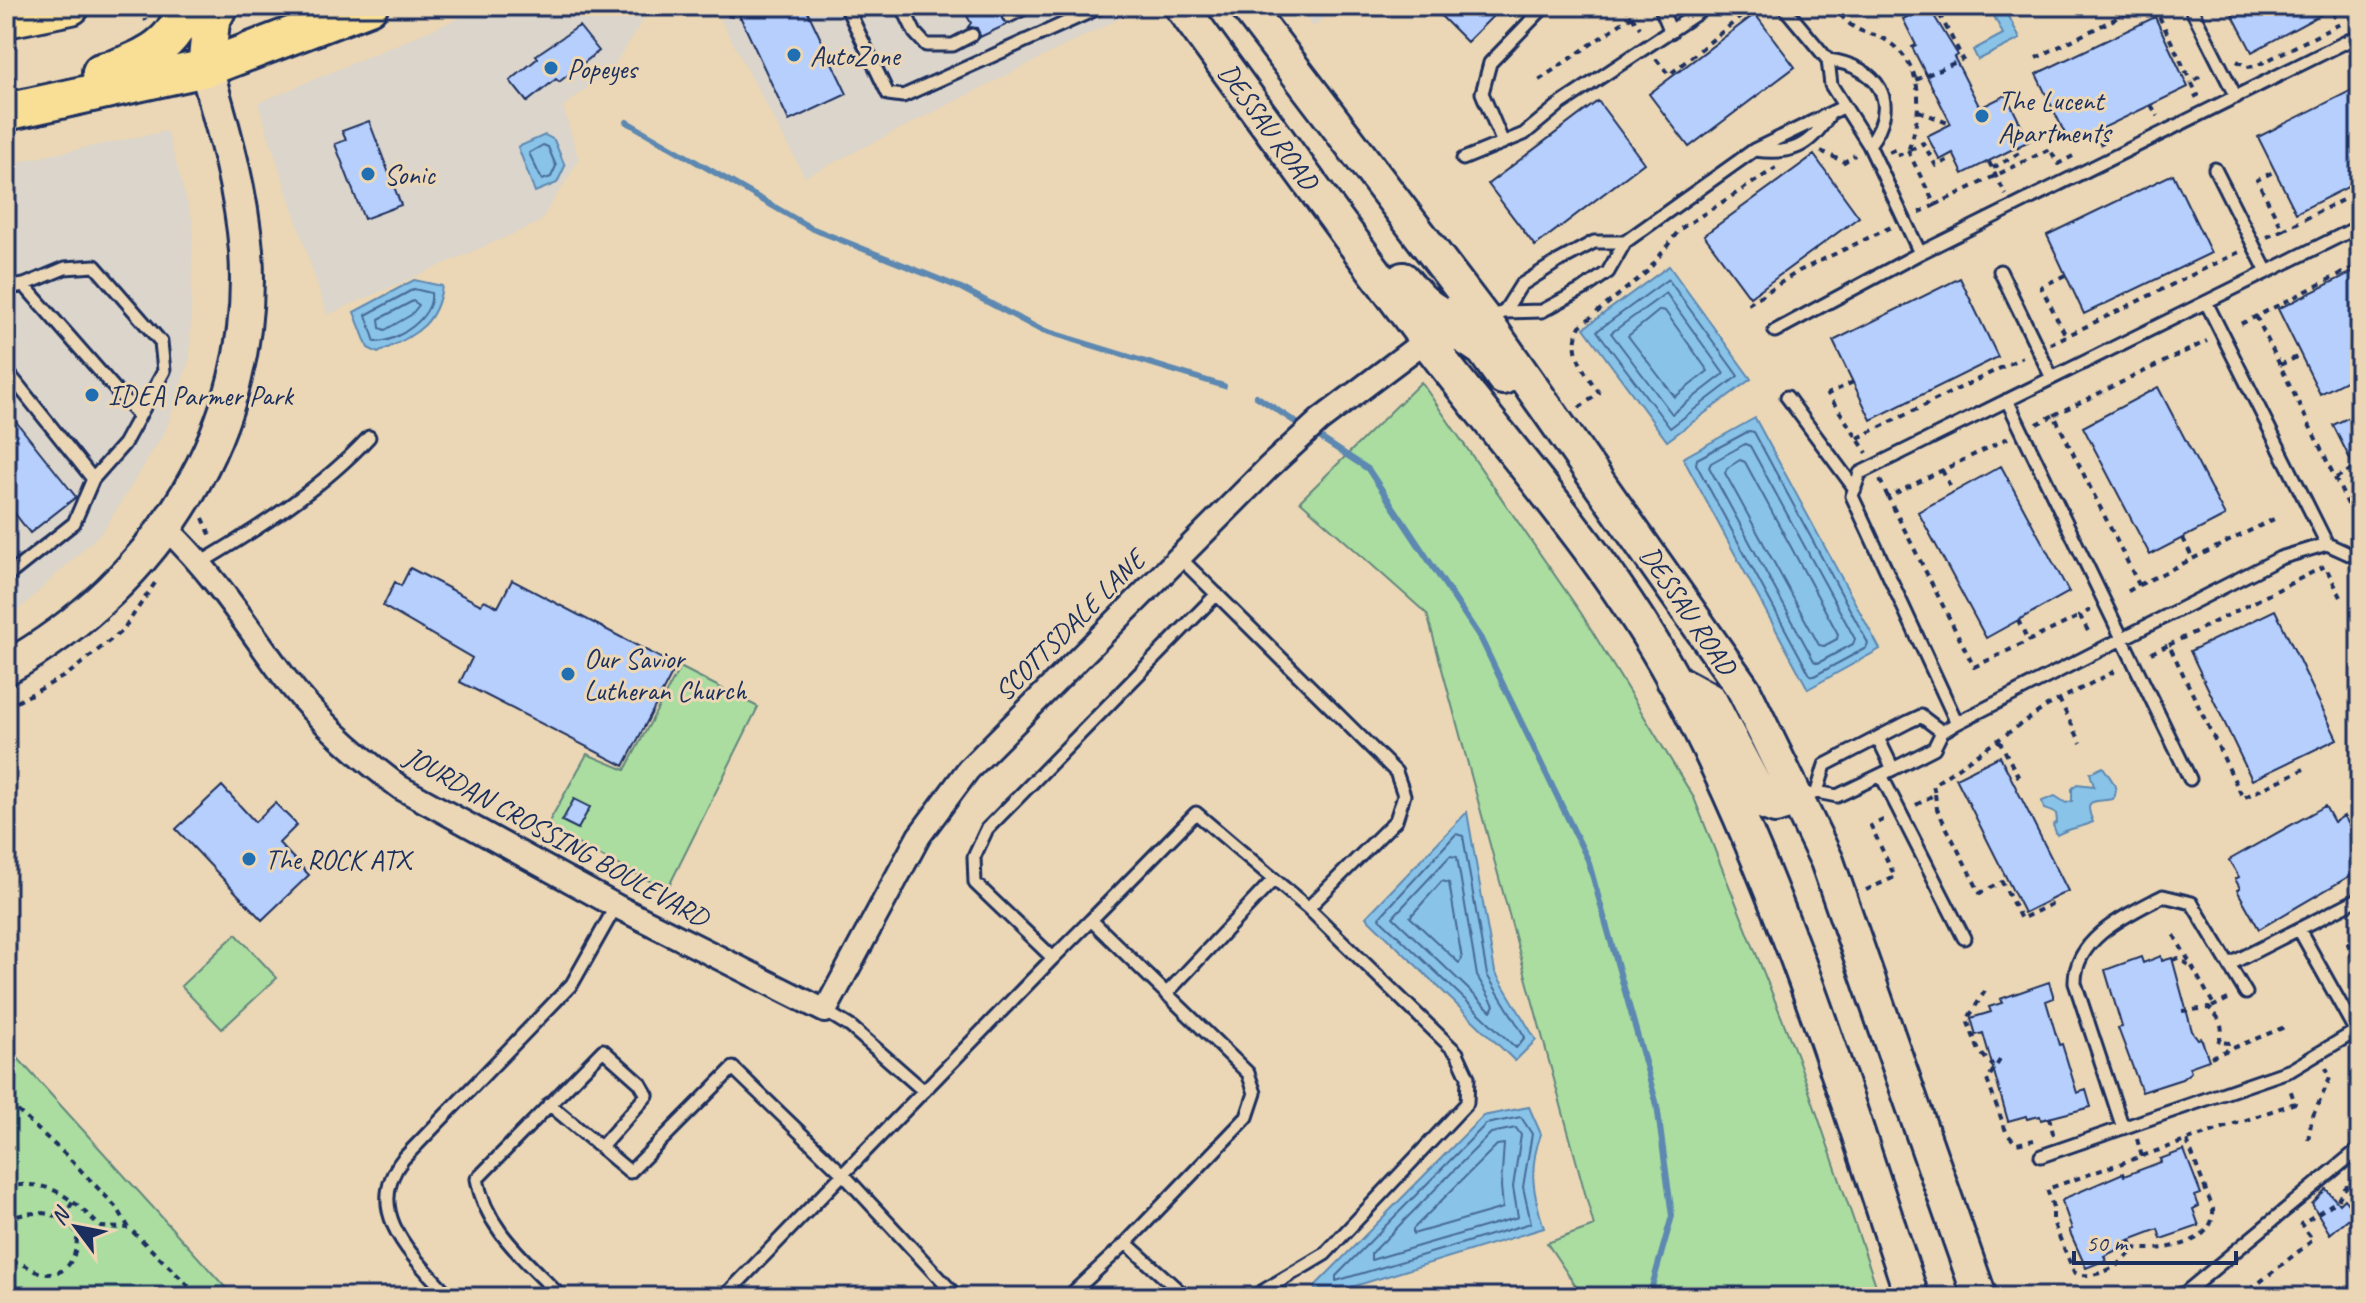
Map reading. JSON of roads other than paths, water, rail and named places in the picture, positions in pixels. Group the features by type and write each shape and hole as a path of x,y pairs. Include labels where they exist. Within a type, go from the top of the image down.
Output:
{"main road":[{"path":"6,19 71,6"},
{"path":"6,93 120,68 141,59 160,46 173,30 183,6"},
{"path":"6,668 49,644 114,591 167,529 196,479 221,423 244,326 246,254 242,210 233,166 206,68 211,21 219,6"},
{"path":"6,112 206,68 369,6"},
{"name":"DESSAU ROAD","path":"1181,6 1426,340 1596,555 1673,680 1742,825 1813,1005 1912,1297"},
{"name":"DESSAU ROAD","path":"1246,6 1494,315 1569,417 1744,690 1807,796 1980,1297"},
{"path":"1354,242 1392,264 1431,310 1451,318 1494,315"},
{"path":"1426,340 1459,334 1483,350 1527,410 1569,417"},
{"path":"1673,680 1710,700 1764,803 1775,807 1807,796"},
{"path":"1894,1242 1918,1253 1933,1297"}],"street":[{"name":"SCOTTSDALE LANE","path":"825,1011 919,836 968,770 1269,467 1320,420 1426,340"},
{"name":"JOURDAN CROSSING BOULEVARD","path":"167,529 202,562 287,680 372,766 426,804 616,906 825,1011"}],"lane":[{"path":"846,6 888,94 903,96 1103,6"},
{"path":"902,6 915,33 926,45 953,45 972,35"},
{"path":"1009,16 1029,6"},
{"path":"1065,6 1072,20"},
{"path":"1503,143 1482,93 1490,63 1545,6"},
{"path":"1660,6 1671,32"},
{"path":"1463,159 1524,134 1561,104 1708,6"},
{"path":"1783,6 1828,60 1831,85 1869,145 1920,253"},
{"path":"2190,6 2236,97"},
{"path":"1775,331 1920,253 2360,35"},
{"path":"1828,60 1847,62 1870,74 1882,92 1886,108 1881,129 1869,145"},
{"path":"1494,315 1542,311 1585,288 1608,272 1625,242 1754,150 1781,154 1817,135 1830,113 1843,107"},
{"path":"2215,169 2267,272"},
{"path":"1957,723 1852,496 1860,473 2360,226"},
{"path":"1494,315 1521,285 1557,262 1594,242 1625,242"},
{"path":"6,288 24,285 65,268 95,266 161,342 164,371 137,414 124,444 93,479 74,523 6,577"},
{"path":"2000,271 2052,378"},
{"path":"24,285 137,414"},
{"path":"2206,302 2327,544 2360,559"},
{"path":"6,370 93,479"},
{"path":"1787,397 1855,489"},
{"path":"2007,400 2125,637 2190,779"},
{"path":"202,562 317,484 369,437"},
{"path":"1807,796 1837,796 1881,775 1934,748 1942,732 1957,723 2280,558 2327,544"},
{"path":"1179,557 1396,772 1404,795 1396,820 1308,908"},
{"path":"1053,958 975,883 974,857 987,829 1217,594"},
{"path":"1807,796 1825,765 1921,716 1942,732"},
{"path":"1878,738 1893,769"},
{"path":"1881,775 1964,938"},
{"path":"724,1297 1196,813 1308,908 1457,1053 1468,1077 1467,1103 1325,1254 1253,1297"},
{"path":"1166,994 1274,879"},
{"path":"2123,1128 2075,983 2074,968 2106,927 2163,896 2192,903 2246,993"},
{"path":"2230,964 2360,898"},
{"path":"450,1297 397,1236 386,1198 391,1178 403,1159 572,984 616,906"},
{"path":"1068,1297 1126,1243 1247,1117 1255,1093 1248,1073 1091,920"},
{"path":"2041,1156 2291,1070 2358,1035 2300,931"},
{"path":"825,1011 851,1027 924,1091"},
{"path":"561,1297 497,1229 482,1207 477,1179 603,1050 640,1083 647,1095 601,1147"},
{"path":"549,1104 630,1172 733,1068 843,1174 955,1296"},
{"path":"2174,1297 2186,1292 2360,1148"},
{"path":"1126,1243 1186,1297"}],"water":[{"path":"1989,6 2004,6 2020,39 1978,60 1973,50 2003,34"},
{"path":"545,135 554,140 565,166 557,183 535,192 518,147"},
{"path":"1669,266 1751,379 1667,441 1584,328"},
{"path":"414,280 442,286 439,300 428,321 412,335 378,353 368,348 354,312"},
{"path":"1755,418 1880,649 1808,689 1683,458"},
{"path":"2103,767 2115,787 2113,799 2092,802 2089,808 2093,822 2057,835 2053,825 2057,822 2056,813 2044,809 2042,801 2055,796 2066,803 2072,801 2072,789 2077,784 2094,786 2090,773"},
{"path":"1467,812 1495,972 1536,1040 1515,1061 1366,917"},
{"path":"1529,1107 1541,1134 1533,1170 1537,1204 1544,1228 1319,1297 1314,1287 1483,1116"}],"waterway":[{"path":"627,122 811,228 961,288 1039,329 1224,386"},
{"path":"1256,396 1303,427"},
{"path":"1313,433 1368,469 1481,639 1588,860 1657,1105 1672,1216 1651,1290 1655,1297"}],"place":[{"name":"AutoZone","path":"794,55"},
{"name":"Popeyes","path":"551,68"},
{"name":"The Lucent Apartments","path":"1982,116"},
{"name":"Sonic","path":"368,174"},
{"name":"IDEA Parmer Park","path":"92,395"},
{"name":"Our Savior Lutheran Church","path":"568,674"},
{"name":"The ROCK ATX","path":"249,859"}]}
